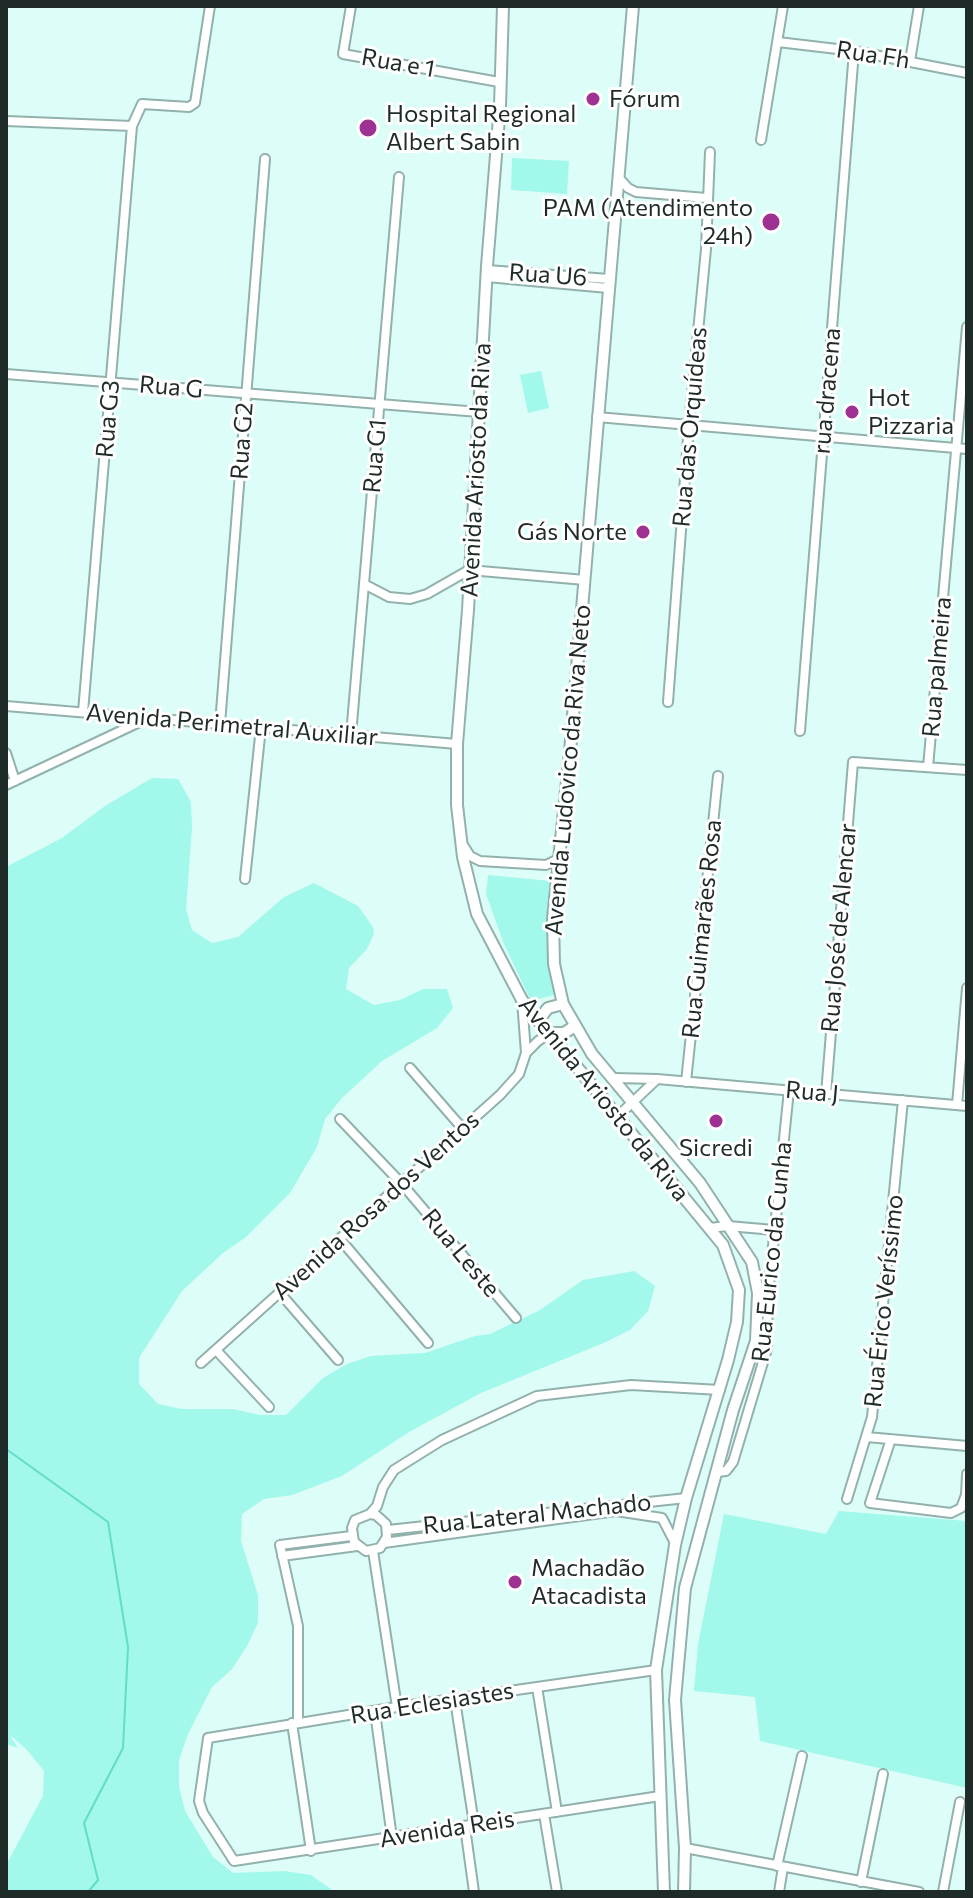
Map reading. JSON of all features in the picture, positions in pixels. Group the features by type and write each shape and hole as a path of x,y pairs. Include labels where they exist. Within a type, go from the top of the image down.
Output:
{"street":[{"path":"6,121 132,126 142,104 189,107 195,103 210,6"},
{"name":"Rua e 1","path":"351,6 343,54 499,82"},
{"name":"Avenida Ariosto da Riva","path":"503,6 457,744 457,805 467,873 477,914 522,1000 723,1245 739,1290 737,1322 720,1390 675,1543 656,1670 664,1892"},
{"name":"Avenida Ludovico da Riva Neto","path":"633,6 553,919 554,964 563,1004 592,1054 700,1183 752,1262 763,1294 756,1341 733,1410 685,1588 675,1700 685,1848 684,1892"},
{"path":"761,140 783,6"},
{"path":"910,61 919,6"},
{"name":"Rua Fh","path":"778,42 854,51 967,73"},
{"name":"rua dracena","path":"800,731 854,51"},
{"name":"Rua G3","path":"83,712 132,126"},
{"name":"Rua das Orquídeas","path":"668,702 706,249 710,152"},
{"name":"Rua G2","path":"220,724 265,159"},
{"name":"Rua G1","path":"351,735 399,177"},
{"path":"618,177 636,192 706,198"},
{"name":"Rua U6","path":"487,274 609,284"},
{"name":"Rua palmeira","path":"928,767 967,327"},
{"name":"Rua G","path":"6,374 479,412"},
{"path":"597,417 967,449"},
{"path":"364,584 389,597 410,599 427,594 469,570 585,580"},
{"name":"Avenida Perimetral Auxiliar","path":"6,706 457,744"},
{"path":"6,753 11,783 148,718"},
{"path":"245,879 261,727"},
{"name":"Rua José de Alencar","path":"826,1094 853,762 928,767"},
{"path":"928,767 967,770"},
{"name":"Rua Guimarães Rosa","path":"686,1082 718,776"},
{"path":"461,840 466,852 479,864 543,870 557,879"},
{"path":"512,866 546,865 558,859"},
{"path":"467,873 479,864"},
{"path":"962,1105 967,988"},
{"path":"522,1000 526,1053"},
{"path":"538,1041 538,1021 548,1008 563,1004"},
{"path":"550,1033 564,1033 575,1026"},
{"name":"Avenida Rosa dos Ventos","path":"201,1363 463,1129 519,1074 526,1053 550,1033"},
{"path":"410,1068 463,1129"},
{"name":"Rua J","path":"614,1078 962,1105"},
{"path":"617,1117 657,1079"},
{"name":"Rua Eurico da Cunha","path":"717,1472 726,1471 733,1462 767,1349 763,1294 774,1230 789,1090"},
{"name":"Rua Érico Veríssimo","path":"847,1499 872,1417 903,1100"},
{"name":"Rua Leste","path":"340,1119 402,1184 516,1318"},
{"path":"709,1228 728,1226 774,1230"},
{"path":"340,1239 428,1343"},
{"path":"280,1293 338,1360"},
{"path":"216,1350 269,1407"},
{"path":"675,1543 662,1518 616,1511 384,1543 373,1551 357,1546 351,1536 355,1520 370,1514 377,1506 383,1487 394,1470 442,1440 537,1396 631,1385 720,1390"},
{"path":"733,1410 748,1413"},
{"path":"867,1437 967,1446"},
{"path":"891,1439 870,1503 951,1513 961,1508 966,1495 967,1474"},
{"path":"696,1465 708,1472 717,1472"},
{"name":"Rua Lateral Machado","path":"388,1530 686,1498"},
{"path":"370,1514 382,1519 388,1530 384,1543"},
{"path":"311,1851 295,1723 298,1626 280,1545 351,1536"},
{"path":"282,1556 357,1546"},
{"path":"373,1551 397,1707"},
{"name":"Rua Eclesiastes","path":"234,1861 203,1813 199,1801 208,1738 656,1670"},
{"path":"537,1687 557,1812"},
{"path":"455,1700 470,1825 474,1892"},
{"path":"375,1712 392,1838"},
{"path":"779,1892 780,1867 802,1756"},
{"path":"864,1886 883,1774"},
{"name":"Avenida Reis","path":"234,1861 660,1796"},
{"path":"943,1892 960,1802"},
{"path":"544,1814 557,1892"},
{"path":"685,1848 864,1886 919,1892"}],"green space":[{"path":"512,158 569,161 567,194 511,190"},
{"path":"541,371 549,408 528,413 520,375"},
{"path":"152,778 178,779 191,802 186,909 192,930 212,943 238,937 284,897 314,883 358,906 373,927 374,934 367,949 349,968 346,989 374,1005 400,1000 423,989 447,989 453,1008 437,1028 382,1061 342,1098 325,1119 317,1147 290,1193 246,1237 223,1253 182,1291 139,1358 139,1384 158,1404 182,1409 233,1409 260,1415 286,1415 323,1378 347,1364 371,1356 425,1353 490,1334 540,1310 583,1280 634,1271 655,1286 648,1311 630,1330 481,1393 409,1432 342,1476 292,1495 264,1499 242,1514 241,1541 258,1595 258,1623 232,1669 212,1687 188,1734 179,1760 179,1786 185,1811 213,1857 233,1873 284,1871 311,1875 335,1892 6,1892 6,1865 43,1796 44,1771 9,1734 18,1748 6,1744 6,867 62,838 105,806"},
{"path":"488,875 551,881 547,919 554,995 531,1001 504,944 486,894"},
{"path":"839,1511 967,1521 967,1788 760,1741 755,1697 694,1691 698,1644 724,1514 826,1534"}],"waterway":[{"path":"6,1449 108,1522 128,1647 123,1748 84,1823 98,1880 88,1892"}],"place":[{"name":"Fórum","path":"593,99"},
{"name":"Hospital Regional Albert Sabin","path":"368,128"},
{"name":"PAM (Atendimento 24h)","path":"771,222"},
{"name":"Hot Pizzaria","path":"852,412"},
{"name":"Gás Norte","path":"643,532"},
{"name":"Sicredi","path":"716,1121"},
{"name":"Machadão Atacadista","path":"515,1582"}]}
